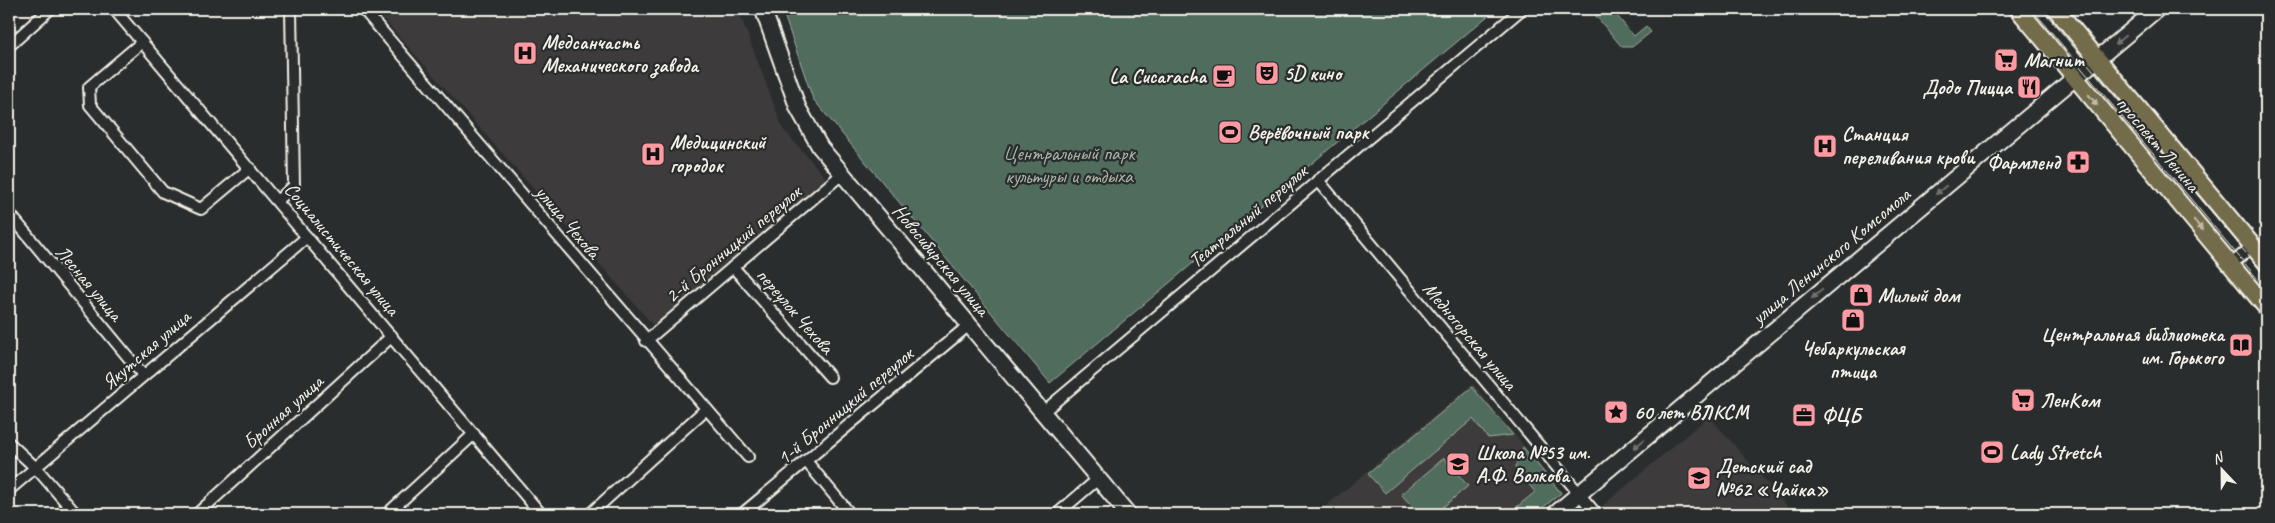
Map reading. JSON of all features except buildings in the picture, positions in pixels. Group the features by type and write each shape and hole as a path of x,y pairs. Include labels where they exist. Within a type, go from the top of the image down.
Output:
{"main road":[{"name":"проспект Ленина","path":"2018,9 2266,307"},
{"name":"проспект Ленина","path":"2056,9 2266,262"}],"street":[{"path":"9,46 50,9"},
{"name":"Социалистическая улица","path":"114,9 541,514"},
{"path":"277,200 294,186 291,9"},
{"name":"улица Чехова","path":"363,9 748,457"},
{"name":"Новосибирская улица","path":"763,9 798,108 820,146 1128,514"},
{"name":"Театральный переулок","path":"1043,412 1522,9"},
{"name":"улица Ленинского Комсомола","path":"1555,514 2157,9"},
{"path":"142,42 89,88 90,105 163,192 201,209 250,168"},
{"name":"2-й Бронницкий переулок","path":"646,340 842,174"},
{"name":"Медногорская улица","path":"1318,180 1596,514"},
{"name":"Лесная улица","path":"9,213 143,375"},
{"name":"Якутская улица","path":"9,490 37,469 143,375 307,237"},
{"path":"2231,265 2253,245"},
{"name":"переулок Чехова","path":"733,267 830,378"},
{"name":"1-й Бронницкий переулок","path":"742,514 970,325"},
{"name":"Бронная улица","path":"197,514 392,336"},
{"path":"590,514 706,409"},
{"path":"387,514 474,434"},
{"path":"9,443 37,469 76,514"},
{"path":"806,461 850,514"},
{"path":"1057,514 1098,479"}],"shaded area":[{"name":"Медицинский городок","path":"375,9 738,9 783,129 826,178 654,326"},
{"name":"Школа №53 им. А.Ф. Волкова","path":"1473,384 1563,493 1537,514 1316,514"},
{"name":"Детский сад №62 «Чайка»","path":"1709,416 1794,514 1607,514 1601,507"}],"green space":[{"name":"Центральный парк культуры и отдыха","path":"782,9 1496,9 1050,383 813,99"},
{"path":"1590,9 1611,9 1634,36 1646,26 1651,32 1632,47 1622,47"},
{"path":"1472,387 1513,435 1488,438 1473,419 1385,493 1368,474"},
{"path":"1523,447 1561,493 1535,514 1508,514 1535,492 1515,467"},
{"path":"1444,458 1468,486 1435,514 1419,514 1401,494"}],"tram line":[{"path":"2032,9 2266,289"},
{"path":"2042,9 2266,277"}],"place":[{"name":"Медсанчасть Механического завода","path":"525,53"},
{"name":"Магнит","path":"2006,60"},
{"name":"5D кино","path":"1267,73"},
{"name":"La Cucaracha","path":"1224,76"},
{"name":"Додо Пицца","path":"2029,87"},
{"name":"Верёвочный парк","path":"1230,132"},
{"name":"Станция переливания крови","path":"1825,146"},
{"name":"Медицинский городок","path":"653,154"},
{"name":"Фармленд","path":"2078,162"},
{"name":"Милый дом","path":"1861,295"},
{"name":"Чебаркульская птица","path":"1853,320"},
{"name":"Центральная библиотека им. Горького","path":"2241,345"},
{"name":"ЛенКом","path":"2023,400"},
{"name":"60 лет ВЛКСМ","path":"1616,412"},
{"name":"ФЦБ","path":"1804,415"},
{"name":"Lady Stretch","path":"1992,452"},
{"name":"Школа №53 им. А.Ф. Волкова","path":"1458,464"},
{"name":"Детский сад №62 «Чайка»","path":"1699,478"}]}
